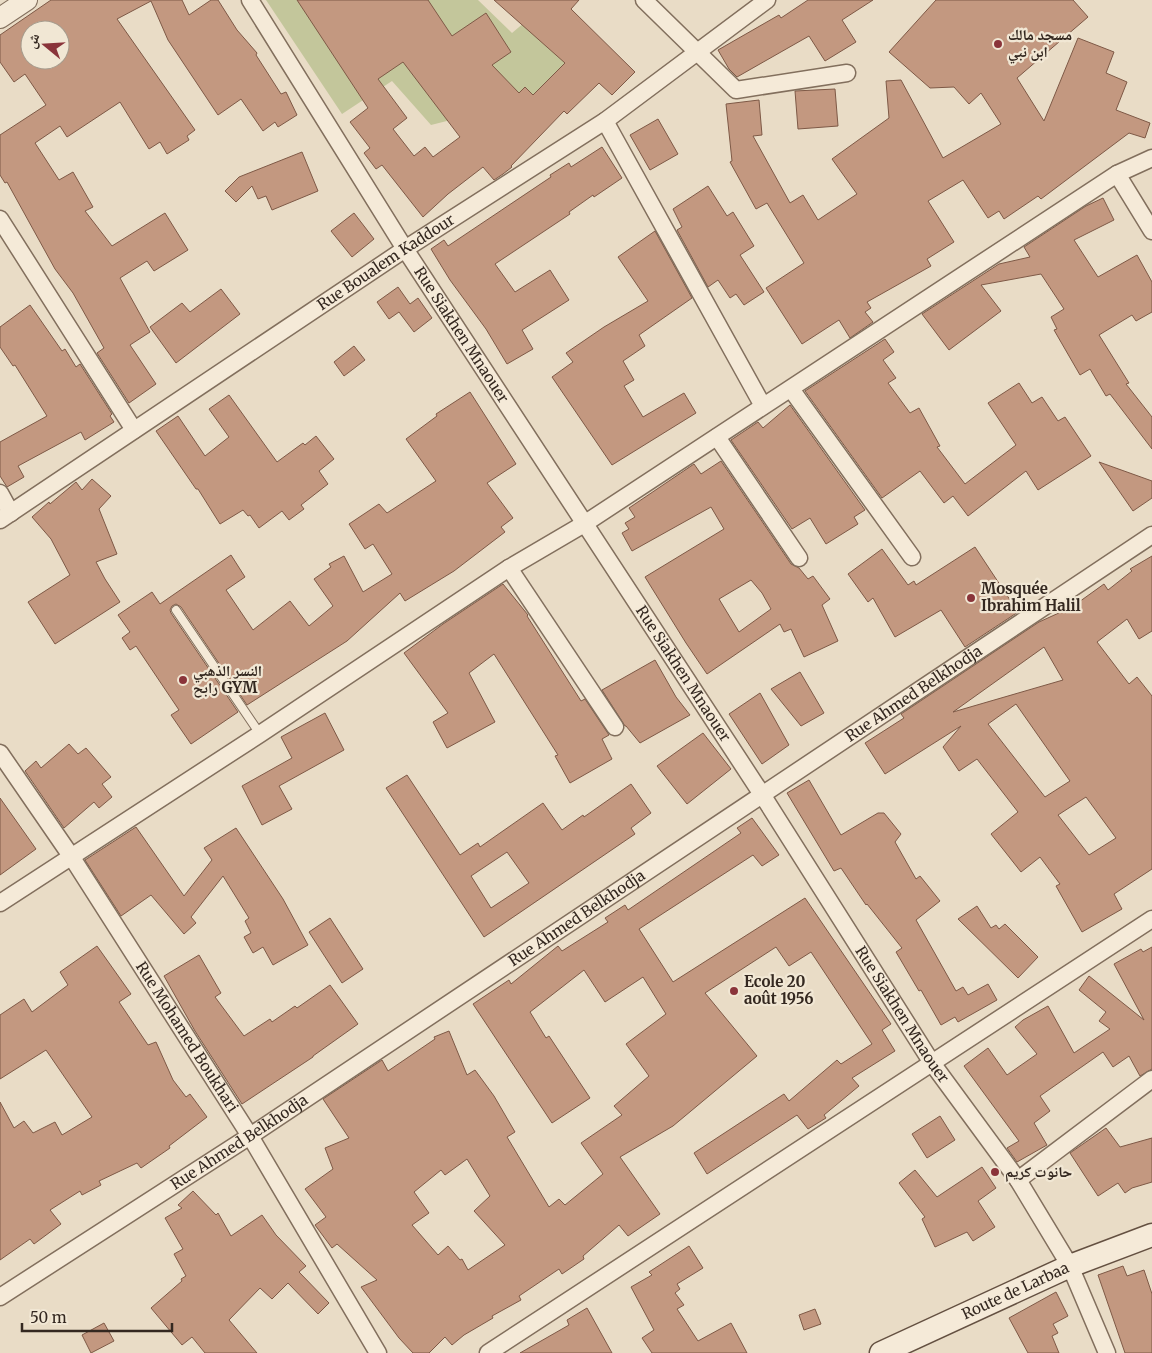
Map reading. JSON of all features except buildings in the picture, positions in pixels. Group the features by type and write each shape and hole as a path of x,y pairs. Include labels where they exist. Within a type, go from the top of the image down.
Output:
{"main road":[{"name":"Route de Larbaa","path":"881,1353 1070,1266 1152,1235"}],"street":[{"path":"0,18 27,0"},
{"name":"Rue Siakhen Mnaouer","path":"250,0 404,248 763,796 932,1063 1018,1180 1070,1266 1107,1353"},
{"path":"644,0 736,90 847,73"},
{"name":"Rue Boualem Kaddour","path":"6,516 404,248 605,121 767,0"},
{"path":"605,121 763,406"},
{"path":"0,903 260,734 509,568 584,524 1117,174 1152,158"},
{"path":"1117,174 1152,230"},
{"path":"0,219 134,430"},
{"path":"790,389 912,557"},
{"path":"717,437 800,558"},
{"path":"0,494 6,516"},
{"name":"Rue Ahmed Belkhodja","path":"0,1297 250,1136 763,796 1152,535"},
{"path":"509,568 614,727"},
{"name":"Rue Mohamed Boukhari","path":"0,753 71,856 250,1136 378,1353"},
{"path":"488,1353 1152,919"},
{"path":"1018,1180 1152,1079"}],"lane":[{"path":"176,610 260,734"}],"green space":[{"path":"266,0 478,0 512,33 531,17 572,62 526,101 431,125 392,81 342,114"}],"place":[{"name":"مسجد مالك ابن نبي","path":"998,44"},
{"name":"Mosquée Ibrahim Halil","path":"971,598"},
{"name":"النسر الذهبي رابح GYM","path":"183,680"},
{"name":"Ecole 20 août 1956","path":"734,991"},
{"name":"حانوت كريم","path":"995,1172"}]}
